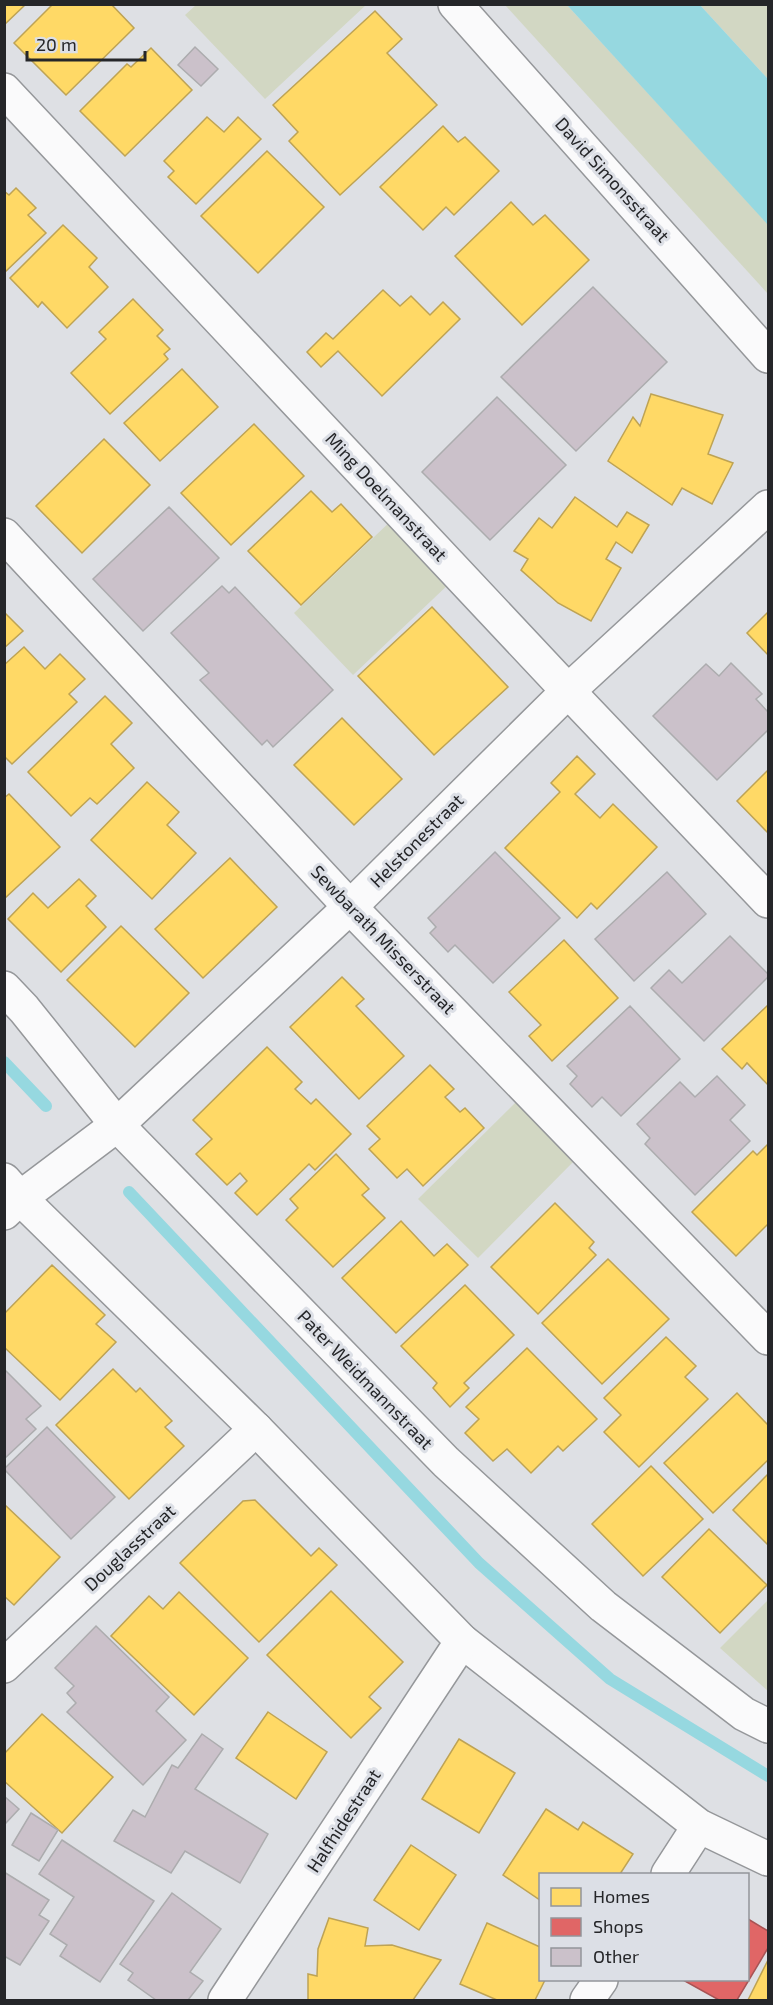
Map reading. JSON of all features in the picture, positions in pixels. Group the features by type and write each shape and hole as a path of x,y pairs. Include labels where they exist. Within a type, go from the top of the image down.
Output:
{"street":[{"name":"David Simonsstraat","path":"455,4 768,356"},
{"name":"Ming Doelmanstraat","path":"4,90 768,902"},
{"name":"Helstonestraat","path":"10,1197 117,1125 350,907 568,691 768,507"},
{"name":"Sewbarath Misserstraat","path":"4,535 350,907 768,1338"},
{"name":"Pater Weidmannstraat","path":"4,988 24,1009 117,1125 454,1470 603,1606 744,1714 768,1726"},
{"path":"10,1197 256,1429 462,1641 699,1826 768,1859"},
{"name":"Douglasstraat","path":"4,1666 256,1429"},
{"name":"Halfhidestraat","path":"225,2001 462,1641"},
{"path":"669,1873 699,1826"},
{"path":"587,2001 600,1981"}],"green space":[{"path":"196,5 366,5 265,99 185,15"},
{"path":"505,5 567,5 768,224 768,294"},
{"path":"700,5 768,5 768,79"},
{"path":"393,519 452,581 353,675 294,613"},
{"path":"520,1098 579,1156 478,1258 418,1199"},
{"path":"768,1600 768,1691 720,1648"}],"water":[{"path":"567,5 700,5 768,79 768,225"}],"building: Homes":[{"path":"4,4 26,4 4,25"},
{"path":"53,4 111,4 134,28 66,95 14,43"},
{"path":"375,11 402,39 387,53 437,105 340,195 289,141 298,132 273,105"},
{"path":"151,48 192,90 125,156 80,111 127,64 131,67"},
{"path":"207,117 224,132 238,117 261,139 196,204 168,177 174,171 164,161"},
{"path":"443,126 458,142 465,137 499,171 454,215 446,207 423,230 380,187"},
{"path":"267,151 324,207 258,273 201,216"},
{"path":"16,188 36,208 28,215 46,233 4,273 4,191 9,195"},
{"path":"511,202 533,225 545,215 589,260 522,325 455,256"},
{"path":"63,225 97,258 89,267 108,287 67,328 42,302 38,307 10,278"},
{"path":"383,290 400,306 411,296 430,315 443,302 460,319 382,396 338,351 321,367 307,352 326,333 333,339"},
{"path":"133,299 163,330 157,336 170,349 164,354 168,359 110,414 71,373 106,339 99,332"},
{"path":"182,369 218,407 160,461 124,423"},
{"path":"651,394 723,415 708,454 733,463 712,504 682,488 672,505 608,461 633,417 640,426"},
{"path":"254,424 304,476 231,545 181,493"},
{"path":"104,439 150,485 82,553 36,506"},
{"path":"311,491 332,512 341,504 372,537 301,605 248,551"},
{"path":"575,497 617,527 627,512 649,525 632,553 616,542 606,559 621,568 591,621 558,603 521,570 528,559 514,551 539,518 552,528"},
{"path":"432,607 508,687 434,755 358,676"},
{"path":"768,612 768,655 747,633"},
{"path":"6,614 23,631 4,648 4,615"},
{"path":"24,647 45,669 60,654 85,679 69,694 77,702 12,764 4,756 4,665"},
{"path":"105,696 132,723 111,744 134,768 97,804 90,798 71,816 28,772"},
{"path":"342,718 402,779 354,825 294,765"},
{"path":"577,756 595,774 575,794 600,818 613,804 657,847 597,909 591,903 577,918 505,848 560,792 551,783"},
{"path":"768,770 768,833 737,801"},
{"path":"147,782 179,812 167,825 196,853 152,899 91,840"},
{"path":"9,794 60,847 4,899 4,798"},
{"path":"230,858 277,907 203,978 155,929"},
{"path":"79,879 96,896 86,906 106,927 61,972 8,919 33,893 48,908"},
{"path":"121,926 189,993 135,1047 67,980"},
{"path":"564,940 618,998 552,1061 529,1036 541,1025 509,992"},
{"path":"342,977 364,999 356,1006 404,1056 359,1099 290,1027"},
{"path":"768,1005 768,1085 747,1063 742,1069 722,1049"},
{"path":"267,1047 302,1082 295,1089 311,1104 316,1099 351,1134 315,1170 309,1164 257,1215 235,1193 247,1181 240,1173 227,1185 196,1154 212,1139 193,1120"},
{"path":"430,1065 454,1089 445,1097 460,1112 465,1108 484,1128 423,1186 407,1169 397,1178 369,1149 380,1139 367,1126"},
{"path":"768,1144 768,1224 736,1256 692,1212 753,1151 757,1155"},
{"path":"336,1154 369,1189 362,1195 385,1218 333,1267 286,1220 298,1208 290,1199"},
{"path":"555,1203 594,1242 589,1248 596,1255 538,1314 491,1267"},
{"path":"401,1221 434,1256 447,1244 468,1265 396,1333 342,1278"},
{"path":"608,1259 669,1319 602,1384 542,1323"},
{"path":"52,1265 105,1315 96,1324 116,1342 60,1400 4,1347 4,1314"},
{"path":"465,1285 514,1335 464,1383 469,1388 450,1407 433,1388 437,1383 401,1346"},
{"path":"666,1337 696,1366 685,1377 708,1399 639,1467 604,1432 621,1415 604,1398"},
{"path":"527,1348 597,1419 563,1451 558,1446 531,1473 507,1449 493,1461 465,1433 479,1419 466,1407"},
{"path":"113,1369 136,1392 140,1388 172,1421 165,1427 184,1446 129,1499 56,1425"},
{"path":"737,1393 768,1425 768,1460 713,1513 664,1463"},
{"path":"651,1466 703,1519 643,1576 592,1524"},
{"path":"768,1474 768,1545 733,1510"},
{"path":"255,1500 311,1556 319,1548 337,1565 259,1642 180,1563 243,1501"},
{"path":"4,1504 60,1557 14,1605 4,1596"},
{"path":"709,1529 767,1585 720,1633 662,1577"},
{"path":"331,1591 403,1662 369,1697 381,1708 351,1738 267,1655"},
{"path":"179,1592 248,1658 194,1715 111,1636 149,1596 163,1609"},
{"path":"268,1712 327,1752 296,1799 236,1758"},
{"path":"42,1714 113,1777 62,1833 4,1781 4,1754"},
{"path":"459,1739 515,1773 479,1833 422,1799"},
{"path":"546,1809 578,1830 583,1822 633,1854 621,1873 539,1873 539,1899 503,1875"},
{"path":"411,1845 456,1875 419,1930 374,1900"},
{"path":"329,1918 368,1928 365,1946 392,1945 441,1960 413,2000 308,2000 308,1974 317,1976 318,1949"},
{"path":"487,1923 539,1947 539,1981 544,1981 535,2000 497,2000 460,1984"},
{"path":"768,1960 768,2000 748,2000"}],"building: Shops":[{"path":"749,1920 768,1931 768,1948 749,1980"},
{"path":"685,1981 748,1981 737,2000 719,2000"}],"building: Other":[{"path":"195,47 218,69 201,86 178,65"},
{"path":"593,287 667,362 576,451 501,377"},
{"path":"497,397 566,465 490,540 422,472"},
{"path":"169,507 219,558 143,631 93,579"},
{"path":"222,586 229,593 235,587 333,690 273,747 267,740 262,745 200,680 209,673 171,633"},
{"path":"731,663 762,694 756,699 768,712 768,730 717,780 653,716 706,664 719,676"},
{"path":"495,852 560,918 493,983 455,945 448,952 430,933 436,927 428,918"},
{"path":"667,872 706,914 634,981 595,939"},
{"path":"730,936 768,974 768,977 704,1041 651,988 669,970 682,983"},
{"path":"630,1006 680,1059 621,1116 602,1097 592,1107 570,1084 577,1076 567,1066"},
{"path":"717,1076 745,1105 730,1120 750,1141 695,1195 645,1144 650,1138 637,1124 680,1082 695,1097"},
{"path":"4,1369 41,1406 26,1419 36,1429 4,1459"},
{"path":"47,1427 115,1497 71,1539 4,1469"},
{"path":"96,1626 169,1697 156,1711 186,1740 143,1785 67,1712 76,1703 67,1693 74,1686 55,1668"},
{"path":"202,1734 223,1749 195,1789 268,1834 240,1883 185,1851 171,1873 114,1841 133,1810 145,1817 172,1765 178,1768"},
{"path":"4,1796 19,1809 4,1825"},
{"path":"31,1813 58,1830 39,1861 12,1845"},
{"path":"62,1840 154,1901 100,1982 60,1956 67,1945 50,1934 74,1897 39,1874"},
{"path":"4,1872 49,1900 39,1915 49,1921 20,1965 4,1956"},
{"path":"172,1893 221,1929 190,1972 203,1981 188,2000 156,2000 128,1980 133,1973 120,1964"}],"waterway":[{"path":"4,1062 46,1106"},
{"path":"129,1192 479,1563 610,1679 768,1776"}]}
